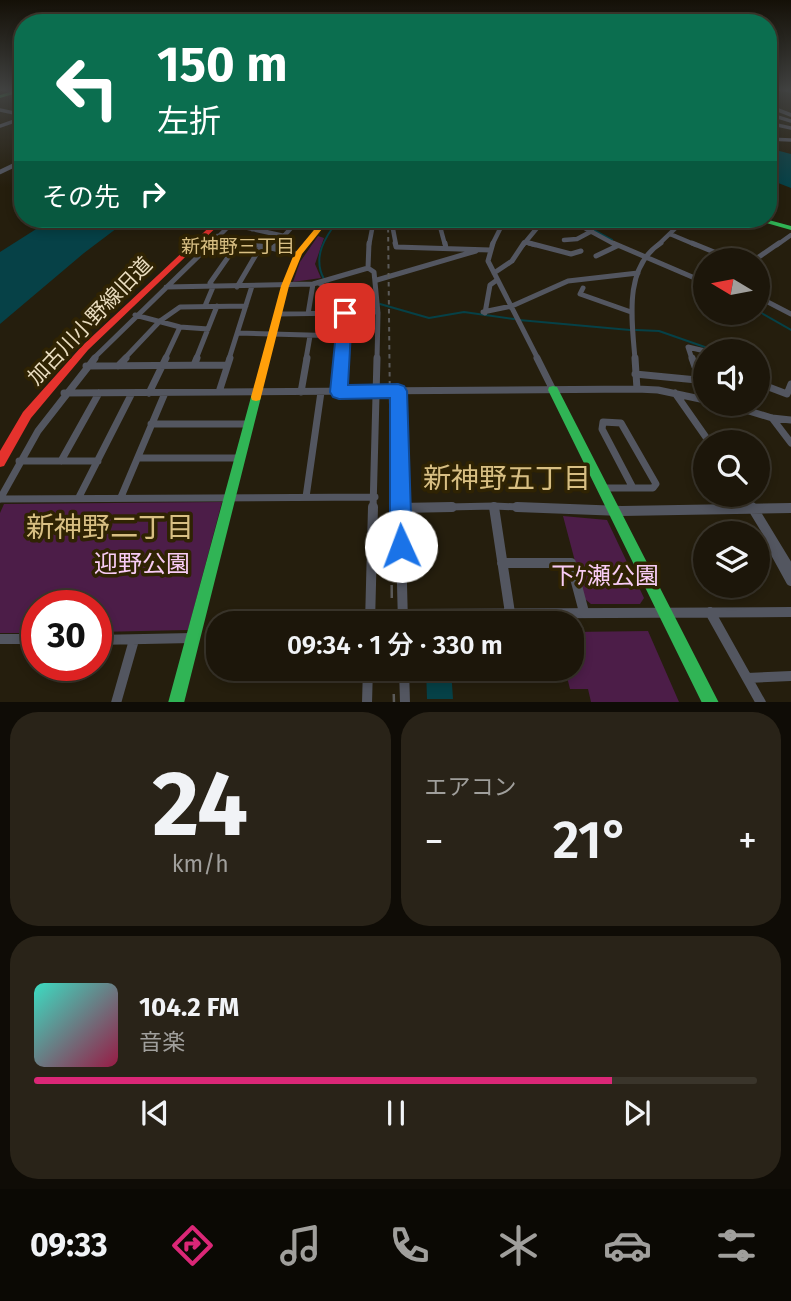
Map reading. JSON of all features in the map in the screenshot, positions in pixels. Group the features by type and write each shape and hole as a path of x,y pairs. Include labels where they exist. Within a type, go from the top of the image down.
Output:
{"street":[{"name":"加古川小野線旧道","path":"0,462 27,415 85,348 218,228"},
{"path":"222,228 217,236 86,366 64,393 19,461 0,499 375,497"},
{"path":"250,228 284,236"},
{"path":"273,248 291,228"},
{"path":"176,702 285,286 298,254 319,228"},
{"path":"368,268 372,228"},
{"path":"393,228 396,247 489,250"},
{"path":"441,228 446,248"},
{"path":"500,228 489,250 488,261 711,702"},
{"path":"539,228 534,230 506,269 496,276 490,285 484,313 512,306 568,281 638,273"},
{"path":"588,228 617,246 693,277"},
{"path":"637,389 631,312 638,273 643,256 667,239 676,228"},
{"path":"564,240 577,239 593,231"},
{"path":"670,234 704,248"},
{"path":"770,249 791,235"},
{"path":"217,236 298,254"},
{"path":"784,240 791,243"},
{"path":"205,306 213,287 210,283 239,241"},
{"path":"525,242 578,258"},
{"path":"237,287 261,246"},
{"path":"598,253 617,246"},
{"path":"377,280 478,250"},
{"path":"571,254 581,251"},
{"path":"166,287 316,284 368,268"},
{"path":"368,268 375,273 378,299 370,611"},
{"path":"316,284 349,302 378,310"},
{"path":"308,314 316,284"},
{"path":"219,392 252,286"},
{"path":"583,289 580,294 631,312"},
{"path":"339,392 345,313 349,302"},
{"path":"770,303 791,314"},
{"path":"194,365 217,306"},
{"path":"118,366 160,321 180,307 246,306"},
{"path":"277,314 345,313"},
{"path":"135,315 180,327 208,329"},
{"path":"149,393 180,327"},
{"path":"237,333 343,336"},
{"path":"301,392 310,336"},
{"path":"693,348 688,347 693,362"},
{"path":"86,366 226,365"},
{"path":"635,374 693,380"},
{"path":"770,388 787,394 791,384"},
{"path":"64,393 637,389 693,397"},
{"path":"306,497 321,391"},
{"path":"398,391 403,611"},
{"path":"61,461 99,393"},
{"path":"79,497 132,393"},
{"path":"121,498 164,393"},
{"path":"675,393 701,430"},
{"path":"765,416 791,420"},
{"path":"772,418 791,443"},
{"path":"603,488 633,488 653,488 656,484 621,423 603,422 602,429 633,488"},
{"path":"152,424 249,424"},
{"path":"138,458 240,458"},
{"path":"19,461 98,461"},
{"path":"400,508 494,506 615,511 791,508"},
{"path":"494,506 510,611"},
{"path":"756,510 753,513 790,576"},
{"path":"502,562 571,563 584,611"},
{"path":"710,611 761,702"},
{"path":"584,612 791,612"},
{"path":"112,640 192,638"},
{"path":"0,639 21,639"},
{"path":"116,702 134,640"},
{"path":"747,678 791,676"},
{"path":"367,702 368,681"},
{"path":"404,681 405,702"}],"green space":[{"path":"318,236 324,238 315,264 321,278 293,282 300,262"},
{"name":"迎野公園","path":"222,502 188,630 112,632 112,590 21,590 21,633 0,633 0,513 4,504"},
{"name":"下ｹ瀬公園","path":"563,516 607,520 644,598 640,604 591,604 585,599"},
{"path":"648,631 679,702 591,702 588,689 570,689 568,681 584,681 584,632"}],"water":[{"path":"777,150 791,154 791,188 777,183"},
{"path":"38,228 117,228 0,324 0,252"},
{"path":"426,681 452,681 453,699 427,699"}],"waterway":[{"path":"324,279 319,263 320,255 333,228"},
{"path":"590,228 612,240"},
{"path":"328,283 346,294 374,302"},
{"path":"380,304 429,318 464,312 514,319"},
{"path":"770,318 791,330"},
{"path":"519,320 630,330"},
{"path":"636,330 659,331 693,343"}],"railway":[{"path":"388,228 391,509"},
{"path":"391,507 392,611"},
{"path":"393,681 394,702"}],"traffic: fast":[{"path":"777,224 791,228"},
{"path":"553,390 710,702"},
{"path":"176,702 256,397"}],"traffic: slow":[{"path":"256,397 285,286 298,254 320,228"}],"traffic: jam":[{"path":"0,462 27,415 85,348 212,228"}],"district":[{"name":"新神野三丁目","path":"238,246"},
{"name":"新神野五丁目","path":"507,478"},
{"name":"新神野二丁目","path":"110,527"}],"route":[{"path":"345,313 339,392 398,391 401,546"}]}
